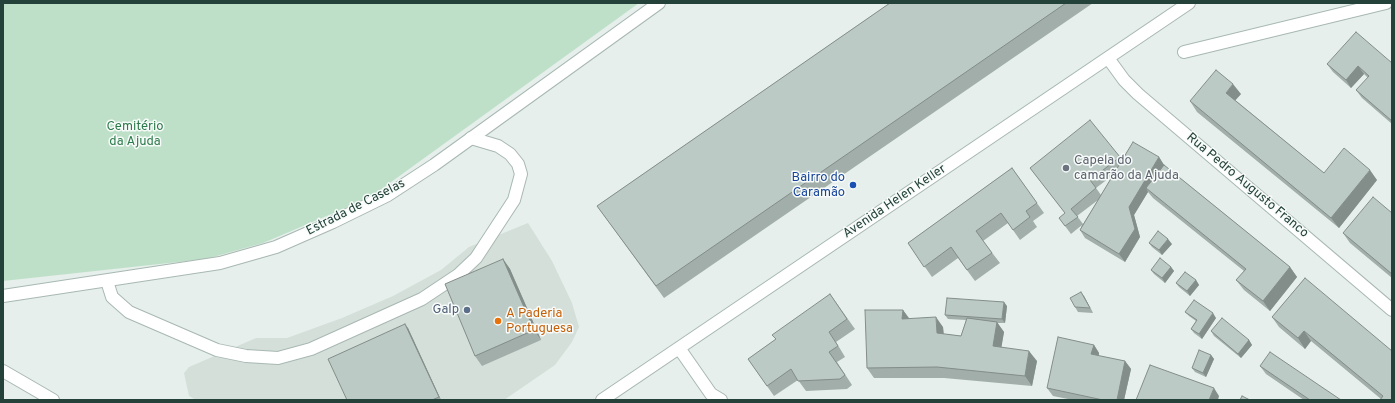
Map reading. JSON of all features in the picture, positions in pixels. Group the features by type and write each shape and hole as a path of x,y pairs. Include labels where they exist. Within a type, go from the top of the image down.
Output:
{"street":[{"name":"Estrada de Caselas","path":"3,296 220,263 276,247 333,222 388,195 434,165 659,3"},
{"name":"Avenida Helen Keller","path":"602,400 1189,3"},
{"path":"1184,52 1384,3 1392,12"},
{"name":"Rua Pedro Augusto Franco","path":"1108,58 1124,80 1138,94 1392,310"},
{"path":"107,281 112,297 129,312 218,350 246,356 278,358 311,349 422,299 458,275 476,258 514,200 521,174 518,164 510,154 498,146 471,138"},
{"path":"679,348 711,394 721,400"},
{"path":"3,371 53,400"}],"shaded area":[{"name":"Galp","path":"528,223 552,261 572,303 579,327 572,342 555,365 504,400 196,400 189,396 184,373 189,367 256,338 287,338 342,318 393,296 441,270 469,247"}],"green space":[{"name":"Cemitério da Ajuda","path":"3,3 639,3 369,198 263,243 206,259 3,281"}],"building":[{"path":"890,3 1066,3 656,286 597,206"},
{"path":"1356,32 1392,63 1392,121 1356,90 1369,76 1358,66 1346,80 1327,64"},
{"path":"1216,70 1233,84 1226,93 1324,173 1344,148 1370,170 1331,218 1190,101"},
{"path":"1090,120 1120,157 1090,180 1096,188 1071,209 1078,217 1065,226 1059,218 1065,213 1030,168"},
{"path":"1133,142 1159,157 1129,207 1135,229 1119,254 1080,230"},
{"path":"1164,165 1290,267 1263,301 1236,280 1246,269 1146,188"},
{"path":"1012,168 1037,203 1026,211 1030,217 1013,230 1001,213 976,231 992,253 967,270 951,247 924,267 908,243"},
{"path":"1373,197 1392,213 1392,274 1343,233"},
{"path":"1158,231 1168,239 1159,250 1149,243"},
{"path":"1160,258 1171,267 1162,278 1151,270"},
{"path":"503,259 534,330 475,356 445,284"},
{"path":"1185,272 1196,280 1187,291 1176,283"},
{"path":"1305,278 1392,351 1392,400 1380,400 1383,396 1304,331 1298,338 1272,317"},
{"path":"1081,292 1090,308 1075,307 1070,298"},
{"path":"830,294 847,319 829,332 838,346 829,352 845,375 840,379 798,381 791,369 767,386 748,359 776,339 772,335"},
{"path":"947,298 1004,302 1002,319 945,315"},
{"path":"1194,300 1213,313 1199,334 1191,329 1197,320 1185,312"},
{"path":"865,310 903,310 902,319 936,317 937,333 961,336 967,318 997,322 993,346 1029,351 1025,376 937,367 867,368"},
{"path":"1222,318 1249,340 1238,354 1211,331"},
{"path":"405,324 439,397 432,400 347,400 328,359"},
{"path":"1058,337 1094,345 1091,354 1125,361 1117,400 1103,400 1047,388"},
{"path":"1199,350 1211,355 1203,373 1192,368"},
{"path":"1270,352 1341,400 1310,400 1260,366"},
{"path":"1150,365 1214,388 1209,400 1136,400"},
{"path":"1242,396 1250,400 1240,400"}],"place":[{"name":"Capela do camarão da Ajuda","path":"1066,168"},
{"name":"Bairro do Caramão","path":"853,185"},
{"name":"Galp","path":"467,310"},
{"name":"A Paderia Portuguesa","path":"498,321"}]}
